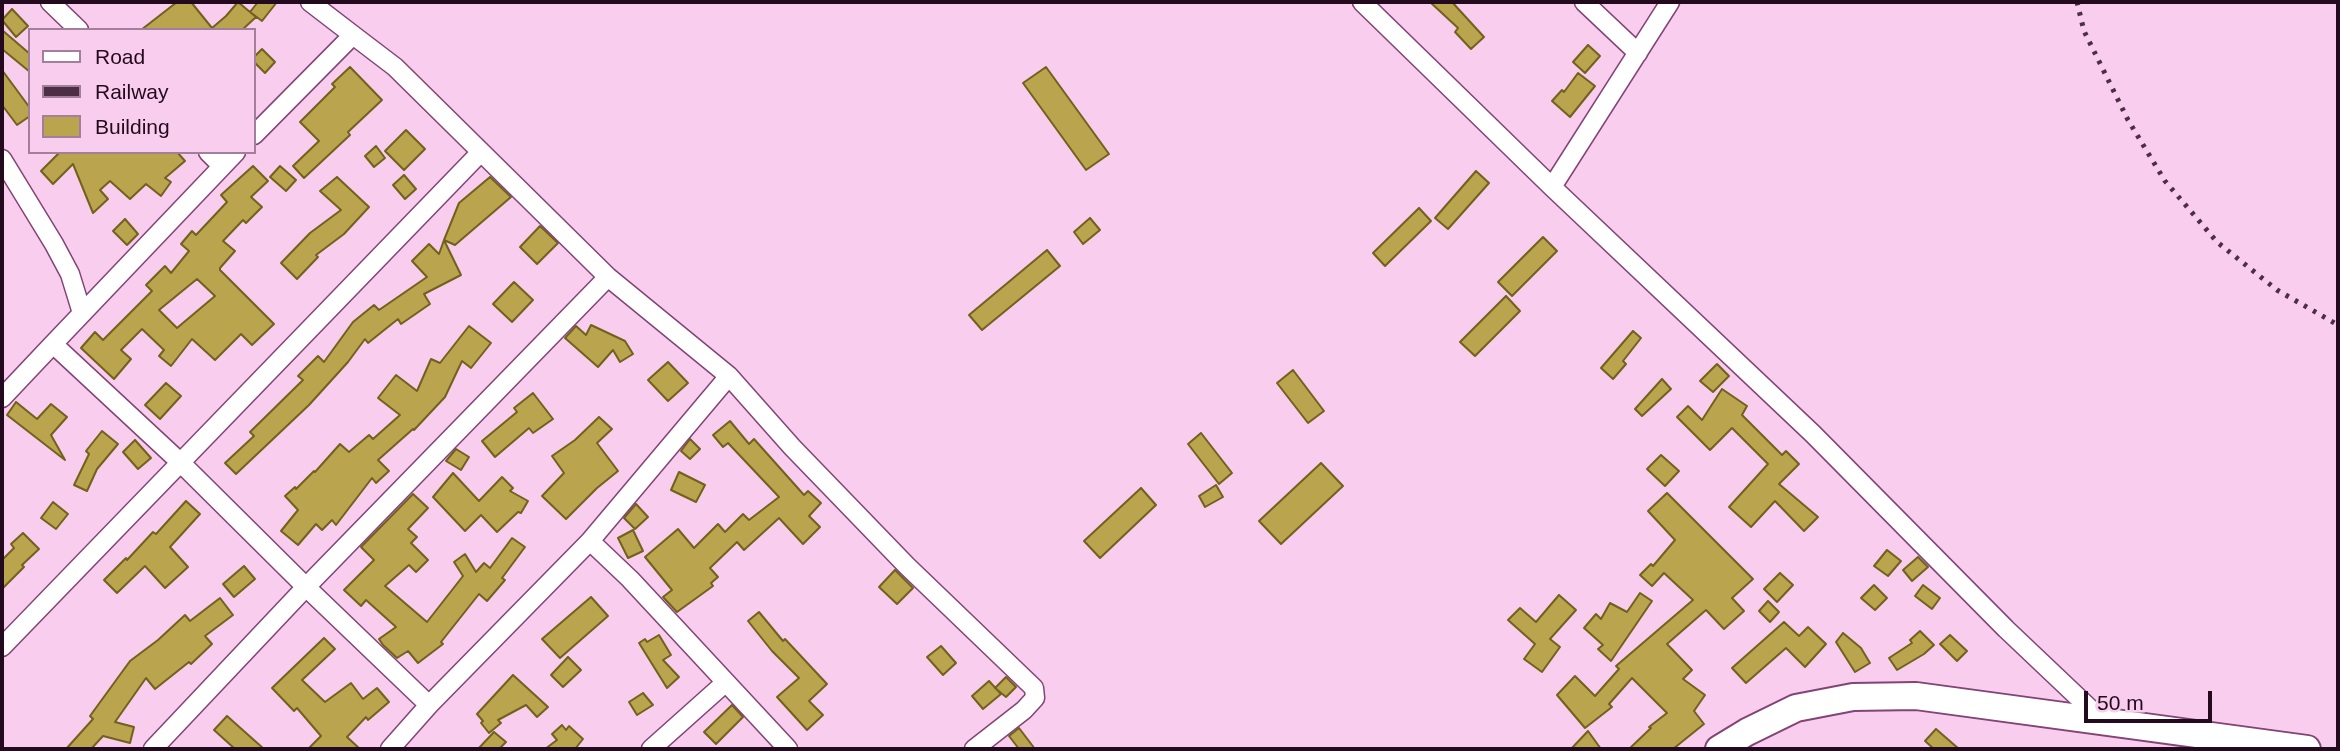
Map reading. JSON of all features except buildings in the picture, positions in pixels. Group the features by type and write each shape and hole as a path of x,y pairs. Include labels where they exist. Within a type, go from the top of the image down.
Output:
{"street":[{"path":"50,2 77,28"},
{"path":"310,2 395,67 608,277 729,376 792,447 898,556 1034,688 1035,698 1024,710 974,749"},
{"path":"1362,2 1552,187 1813,434 2006,629 2104,722"},
{"path":"1584,2 1638,53"},
{"path":"1552,187 1670,2"},
{"path":"256,133 353,35"},
{"path":"2,647 481,152"},
{"path":"210,154 222,166"},
{"path":"2,398 234,154"},
{"path":"2,159 60,254 70,274 82,313"},
{"path":"153,749 306,587 608,277"},
{"path":"53,344 181,463 429,705"},
{"path":"390,749 429,705 590,541 729,376"},
{"path":"590,541 630,579 788,749"},
{"path":"650,749 726,682"},
{"path":"1719,749 1796,708 1853,697 1916,696 2307,749"}],"railway":[{"path":"2077,2 2084,31 2128,120 2165,181 2217,242 2277,290 2338,325"}]}
